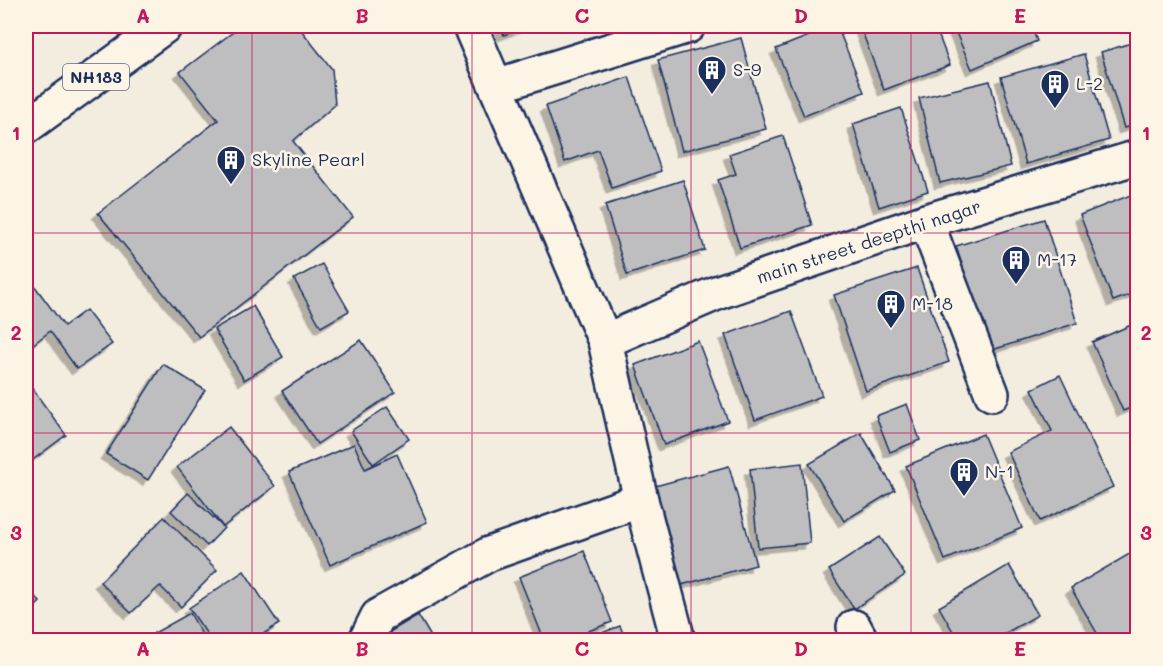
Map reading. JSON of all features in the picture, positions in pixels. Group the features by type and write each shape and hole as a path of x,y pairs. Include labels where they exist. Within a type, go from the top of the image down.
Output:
{"main road":[{"name":"NH183","path":"26,127 165,26"},
{"path":"470,26 605,341 641,500 678,640"},
{"path":"496,86 688,26"},
{"name":"main street deepthi nagar","path":"605,341 719,292 926,221 1137,157"},
{"path":"926,221 992,394"},
{"path":"366,640 378,616 489,554 641,500"}],"building":[{"name":"Skyline Pearl","path":"241,26 298,26 332,69 335,105 293,141 353,217 199,337 98,213 218,120 180,72"},
{"path":"500,26 527,26 504,35"},
{"path":"837,26 864,92 804,116 776,49"},
{"path":"860,26 935,26 950,65 884,90"},
{"path":"953,26 1031,26 1037,41 972,69"},
{"name":"S-9","path":"741,38 766,129 682,151 658,60"},
{"path":"1138,41 1138,124 1124,128 1101,52"},
{"name":"L-2","path":"1084,54 1109,140 1026,164 1001,77"},
{"path":"629,77 661,171 612,188 598,150 565,162 546,106"},
{"path":"990,81 1011,166 940,183 919,98"},
{"path":"901,108 928,191 879,207 853,124"},
{"path":"783,136 812,225 740,248 718,180 736,174 729,154"},
{"path":"683,180 705,250 627,275 605,205"},
{"path":"1138,192 1138,292 1113,301 1080,215"},
{"name":"M-17","path":"1044,219 1077,323 989,351 956,246"},
{"path":"322,264 349,311 321,327 294,279"},
{"name":"M-18","path":"917,268 949,362 866,391 834,295"},
{"path":"26,274 64,326 86,310 112,344 77,369 50,331 26,350"},
{"path":"253,306 283,357 244,380 214,329"},
{"path":"791,311 822,396 755,420 725,335"},
{"path":"1138,322 1138,405 1123,411 1092,342"},
{"path":"361,340 395,392 317,444 282,391"},
{"path":"698,341 728,421 664,445 635,365"},
{"path":"163,364 205,390 148,480 106,454"},
{"path":"1060,375 1113,487 1040,521 1008,452 1052,431 1032,389"},
{"path":"26,380 66,435 26,465"},
{"path":"907,404 920,440 890,452 876,416"},
{"path":"387,407 409,439 373,464 351,431"},
{"path":"229,427 275,486 223,527 177,467"},
{"path":"861,433 895,490 844,521 809,464"},
{"name":"N-1","path":"983,434 1022,528 945,560 906,466"},
{"path":"354,444 365,469 397,454 427,522 330,565 289,472"},
{"path":"802,463 810,543 758,548 750,469"},
{"path":"729,466 756,565 670,588 644,489"},
{"path":"188,493 224,528 207,546 171,511"},
{"path":"164,517 217,570 181,607 160,586 131,613 100,582"},
{"path":"880,537 905,575 854,609 829,570"},
{"path":"1138,549 1138,632 1123,640 1101,640 1071,588"},
{"path":"584,551 612,622 565,640 544,640 519,577"},
{"path":"1009,565 1038,615 993,640 958,640 939,607"},
{"path":"244,571 279,624 254,640 211,640 189,608"},
{"path":"26,587 40,602 26,616"},
{"path":"190,613 205,640 142,640"},
{"path":"418,615 433,640 376,640"},
{"path":"620,626 626,640 583,640"}],"place":[{"name":"S-9","path":"712,96"},
{"name":"L-2","path":"1055,110"},
{"name":"Skyline Pearl","path":"231,186"},
{"name":"M-17","path":"1016,286"},
{"name":"M-18","path":"891,330"},
{"name":"N-1","path":"964,498"}]}
